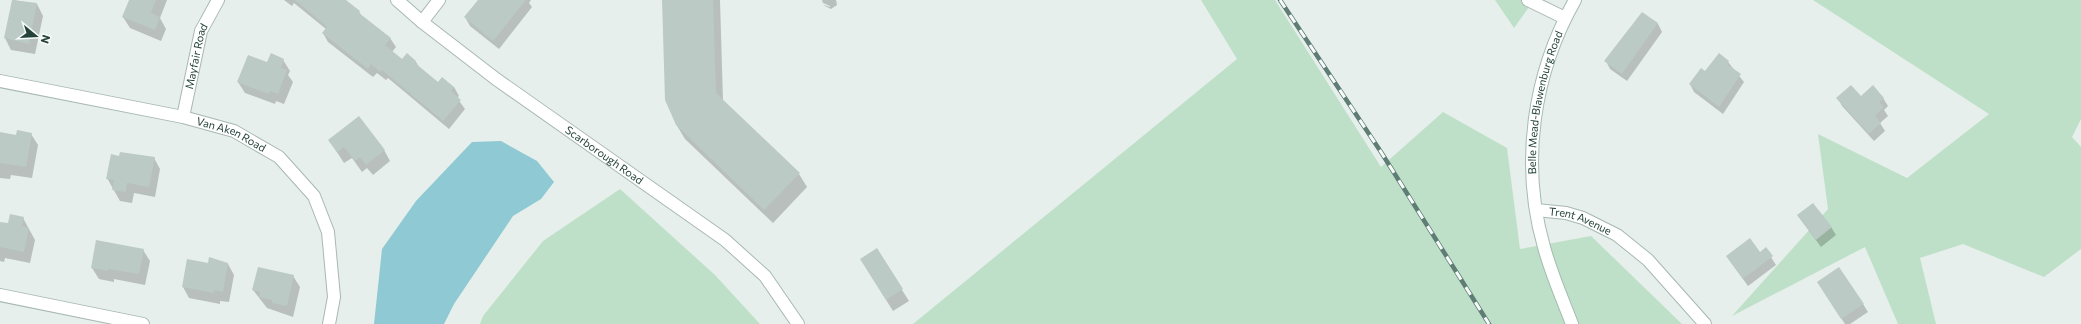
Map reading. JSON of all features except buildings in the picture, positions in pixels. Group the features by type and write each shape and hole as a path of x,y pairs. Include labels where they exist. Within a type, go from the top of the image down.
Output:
{"street":[{"name":"Mayfair Road","path":"182,117 201,31 218,0"},
{"name":"Scarborough Road","path":"397,0 422,22 496,78 725,240 765,276 798,324"},
{"path":"422,22 439,0"},
{"path":"1528,0 1565,18"},
{"name":"Belle Mead-Blawenburg Road","path":"1536,210 1532,180 1534,126 1550,54 1565,18 1576,0"},
{"name":"Van Aken Road","path":"0,81 182,117 234,131 279,157 314,196 328,232 334,297 329,324"},
{"name":"Trent Avenue","path":"1572,324 1552,275 1543,245 1536,210 1566,213 1583,218 1617,235 1648,260 1706,324"},
{"path":"0,296 143,324"}],"green space":[{"path":"1201,0 1275,0 1381,167 1443,112 1507,148 1520,249 1591,236 1682,324 913,324 1237,59"},
{"path":"1495,0 1534,0 1514,28"},
{"path":"1813,0 2081,0 2081,119 2072,137 2081,147 2081,249 2044,277 1963,244 1920,258 1936,324 1898,324 1865,247 1732,316 1828,209 1818,134 1907,178 1989,114"},
{"path":"620,189 715,275 760,324 480,324 483,316 543,241"}],"water":[{"path":"501,141 537,161 554,182 541,199 513,216 454,304 444,324 374,324 382,249 416,201 472,142"}],"railway":[{"path":"1280,0 1381,152 1489,324"}]}
